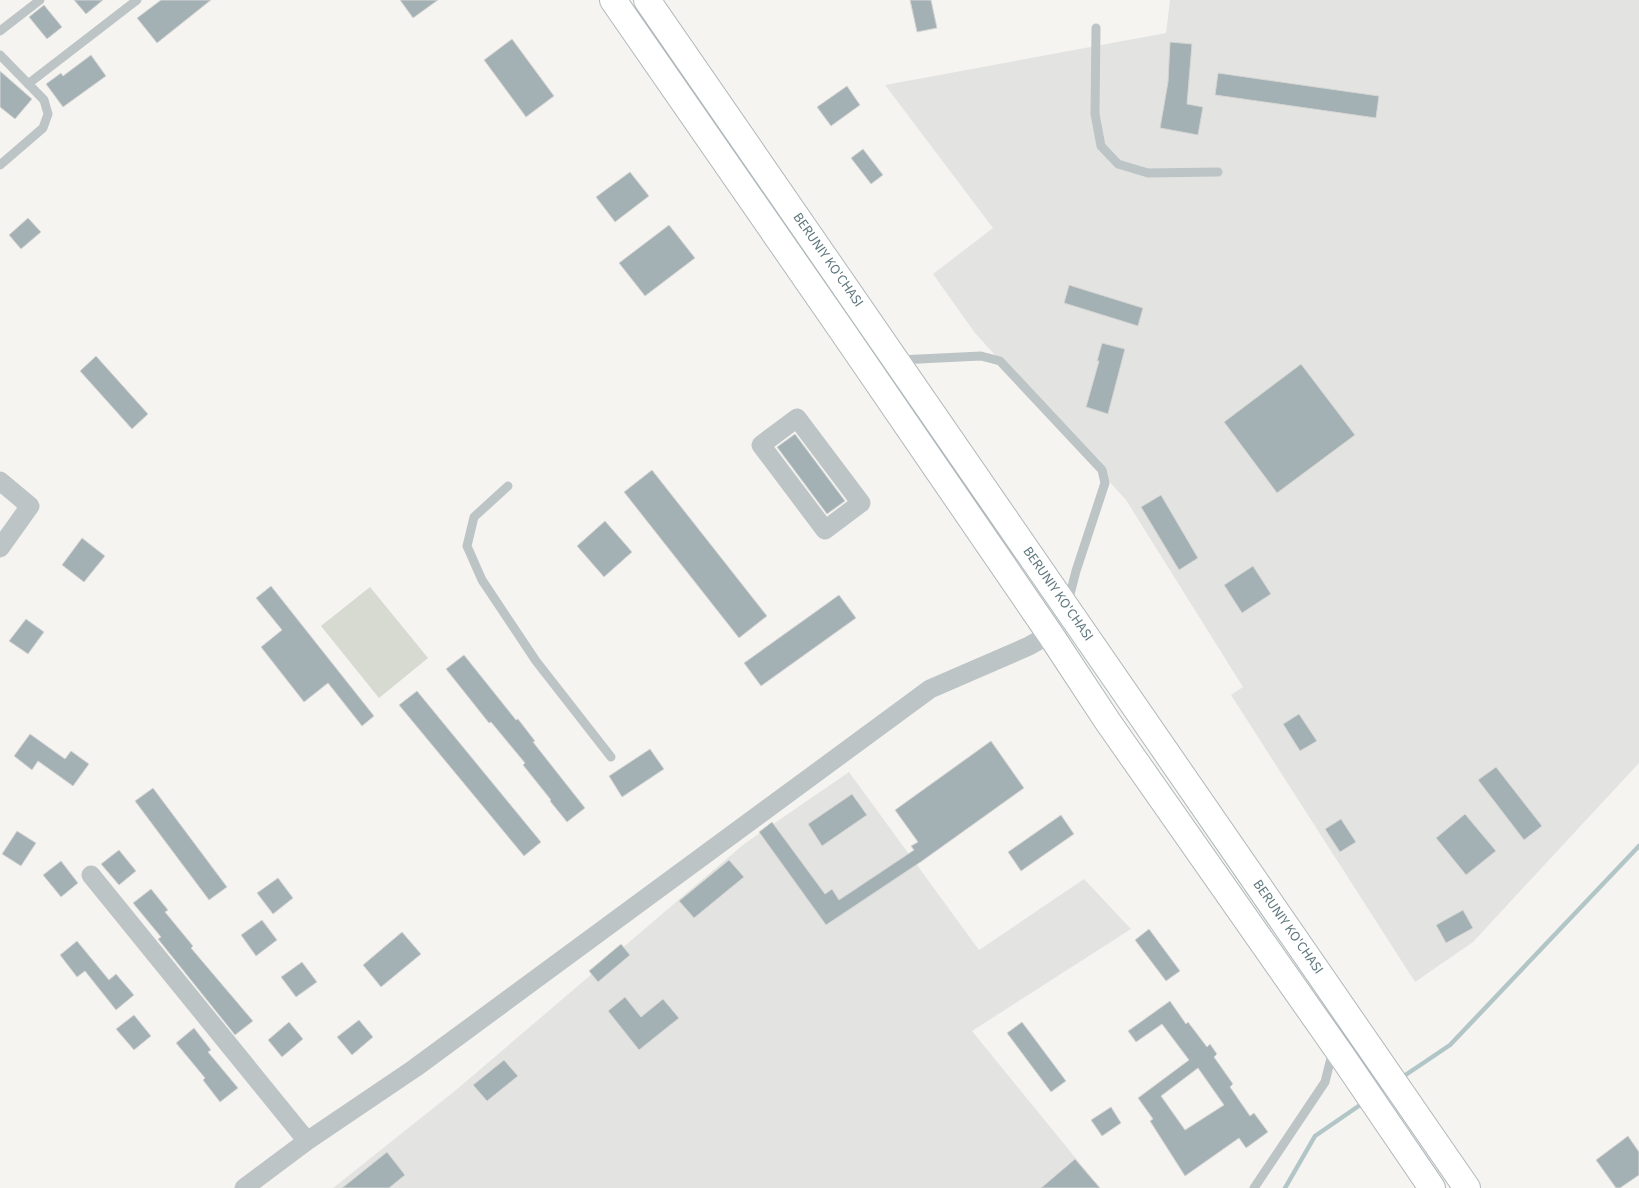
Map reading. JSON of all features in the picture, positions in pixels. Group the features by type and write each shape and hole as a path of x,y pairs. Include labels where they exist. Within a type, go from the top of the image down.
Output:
{"main road":[{"name":"BERUNIY KO'CHASI","path":"613,0 843,332 1108,722 1425,1178"},
{"name":"BERUNIY KO'CHASI","path":"647,0 1467,1188"},
{"path":"843,332 866,315"},
{"path":"1242,914 1266,896"}],"street":[{"path":"797,418 862,503 825,530 761,445 797,418"},
{"path":"0,481 30,506 0,548"},
{"path":"244,1188 307,1141 415,1068 930,689 1029,646 1050,634"},
{"path":"91,875 307,1141"}],"lane":[{"path":"0,31 40,0"},
{"path":"28,84 138,0"},
{"path":"1096,28 1095,114 1101,146 1118,164 1148,173 1218,172"},
{"path":"0,55 44,100 48,114 42,128 0,165"},
{"path":"896,360 981,356 1000,361 1102,470 1106,483 1076,571 1067,608"},
{"path":"508,486 474,517 466,546 482,580 536,661 611,757"},
{"path":"1254,1188 1325,1082 1338,1051"}],"shaded area":[{"path":"1170,0 1639,0 1639,763 1473,942 1415,982 1231,695 1243,687 1126,500 975,333 933,274 993,228 885,85 1166,33"},
{"path":"370,587 428,658 379,698 321,626"},
{"path":"849,772 979,950 1084,879 1131,929 972,1031 1100,1188 333,1188 456,1090 744,844"}],"building":[{"path":"74,0 103,0 86,14"},
{"path":"161,0 211,0 157,43 137,18"},
{"path":"400,0 438,0 413,18"},
{"path":"910,0 931,0 937,28 917,32"},
{"path":"44,5 62,27 47,39 29,17"},
{"path":"512,39 554,96 526,117 484,60"},
{"path":"1170,42 1192,44 1187,104 1203,107 1198,135 1160,128 1168,82"},
{"path":"91,55 106,76 63,107 46,84 61,73 63,76"},
{"path":"0,71 32,99 15,119 0,107"},
{"path":"1218,73 1379,96 1376,118 1215,95"},
{"path":"847,86 860,105 831,126 817,107"},
{"path":"863,149 883,175 871,184 851,158"},
{"path":"630,172 649,196 615,222 596,197"},
{"path":"28,218 41,232 21,249 9,235"},
{"path":"669,225 695,258 645,296 619,263"},
{"path":"1069,285 1143,308 1138,326 1064,303"},
{"path":"1102,343 1125,349 1108,414 1086,407"},
{"path":"96,356 148,414 132,429 80,371"},
{"path":"1301,364 1355,435 1277,493 1224,422"},
{"path":"795,434 845,501 827,514 777,447"},
{"path":"652,470 767,616 739,638 624,492"},
{"path":"1161,495 1198,558 1179,570 1141,507"},
{"path":"605,521 632,552 604,577 577,546"},
{"path":"82,538 105,556 84,582 62,565"},
{"path":"1253,566 1271,594 1242,613 1224,585"},
{"path":"271,586 374,716 362,726 328,683 304,702 261,647 282,630 256,598"},
{"path":"839,595 856,618 761,686 744,663"},
{"path":"26,619 44,632 28,654 9,641"},
{"path":"464,655 516,720 518,719 535,741 533,742 585,808 567,822 523,765 525,763 491,722 489,723 446,669"},
{"path":"417,691 541,842 524,856 399,705"},
{"path":"1299,714 1317,741 1300,751 1283,724"},
{"path":"30,734 65,759 71,751 89,764 73,786 38,761 32,770 14,756"},
{"path":"991,741 1024,788 922,861 826,925 759,832 772,822 825,894 832,889 839,900 914,850 911,846 918,842 895,810"},
{"path":"650,749 664,769 622,797 609,776"},
{"path":"1496,767 1542,826 1524,840 1478,780"},
{"path":"153,788 227,887 209,900 135,801"},
{"path":"852,794 867,815 822,846 808,824"},
{"path":"1465,814 1496,851 1466,875 1436,838"},
{"path":"1061,815 1074,834 1021,871 1008,852"},
{"path":"1341,819 1356,842 1340,852 1325,829"},
{"path":"17,831 36,843 21,866 2,854"},
{"path":"119,850 136,871 119,885 101,864"},
{"path":"729,860 744,877 694,918 679,901"},
{"path":"61,861 78,883 61,897 43,875"},
{"path":"278,878 293,898 273,914 257,893"},
{"path":"151,889 168,910 165,912 193,946 191,948 253,1021 235,1035 158,939 161,937 133,903"},
{"path":"1463,910 1473,928 1446,943 1436,925"},
{"path":"262,920 277,940 256,956 241,935"},
{"path":"1149,929 1180,971 1166,981 1135,940"},
{"path":"402,932 421,954 381,987 363,965"},
{"path":"77,941 109,980 116,974 134,995 116,1010 85,971 77,977 60,955"},
{"path":"621,944 630,955 598,982 589,971"},
{"path":"302,962 317,982 296,997 281,977"},
{"path":"625,997 641,1017 663,999 679,1018 639,1050 608,1011"},
{"path":"1170,1001 1186,1024 1188,1022 1207,1047 1210,1044 1217,1054 1214,1057 1233,1084 1230,1087 1250,1116 1254,1113 1268,1132 1246,1148 1239,1138 1185,1176 1150,1121 1153,1119 1138,1098 1189,1060 1162,1024 1136,1042 1128,1031","holes":["1198,1068 1224,1105 1185,1130 1161,1096"]},
{"path":"134,1015 151,1036 134,1050 116,1029"},
{"path":"359,1020 373,1037 352,1055 337,1037"},
{"path":"289,1022 303,1039 282,1057 268,1040"},
{"path":"1022,1022 1066,1081 1051,1092 1007,1033"},
{"path":"194,1028 211,1050 208,1052 238,1088 220,1102 203,1080 205,1078 176,1043"},
{"path":"504,1060 518,1076 487,1101 473,1085"},
{"path":"1111,1107 1121,1123 1102,1136 1091,1120"},
{"path":"1628,1136 1639,1152 1639,1175 1620,1188 1616,1188 1596,1160"},
{"path":"387,1152 405,1175 389,1188 342,1188"},
{"path":"1075,1159 1100,1188 1041,1188"}],"waterway":[{"path":"1401,1078 1450,1045 1639,846"},
{"path":"1285,1188 1315,1136 1363,1103"}]}
